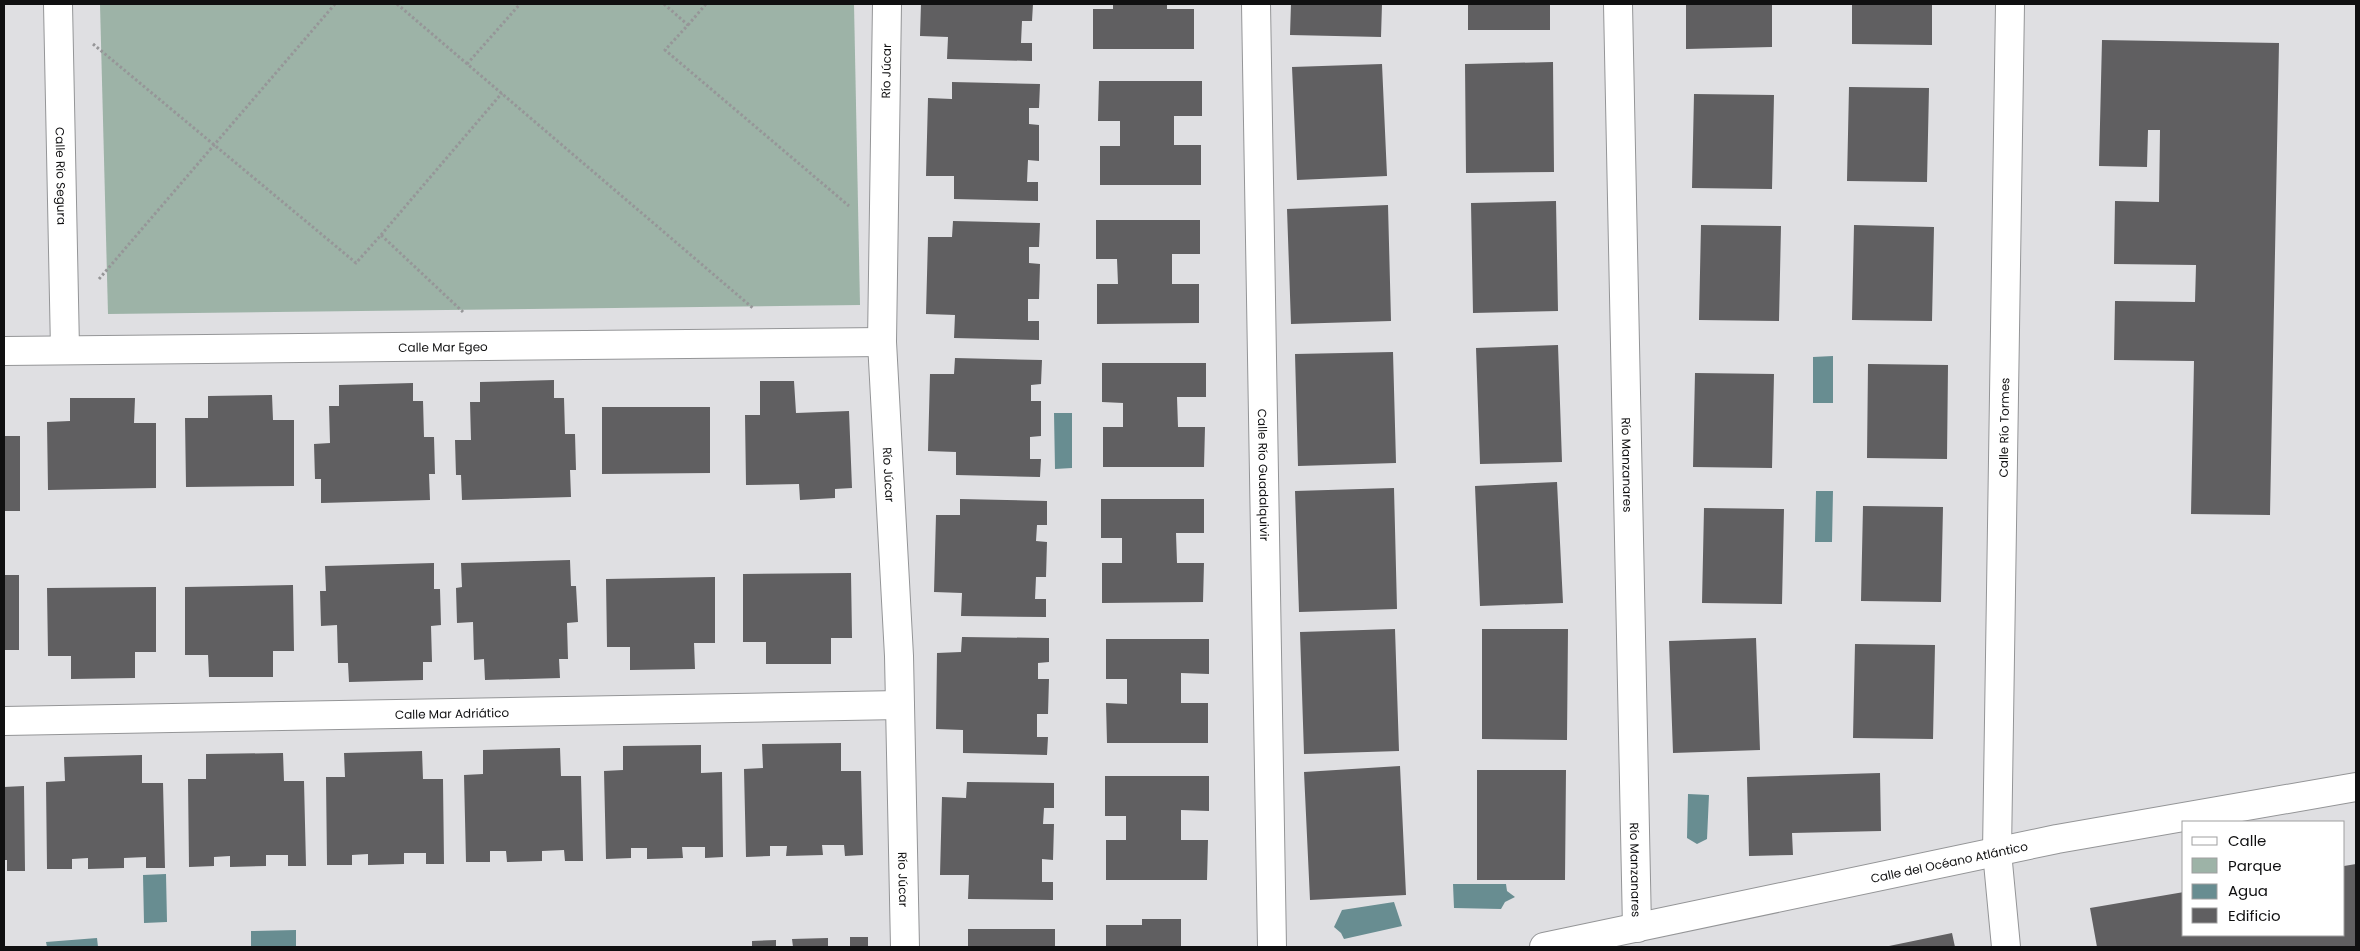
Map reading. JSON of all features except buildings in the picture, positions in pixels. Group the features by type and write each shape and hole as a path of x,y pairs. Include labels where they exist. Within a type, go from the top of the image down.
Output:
{"street":[{"name":"Río Júcar","path":"887,4 882,342 900,705 905,947"},
{"name":"Calle Río Guadalquivir","path":"1256,4 1272,947"},
{"name":"Río Manzanares","path":"1618,4 1637,928"},
{"name":"Calle Río Tormes","path":"2006,947 1997,852 2010,4"},
{"name":"Calle Río Segura","path":"58,9 66,317 65,350"},
{"name":"Calle Mar Egeo","path":"4,351 882,342"},
{"name":"Calle Mar Adriático","path":"4,721 900,705"},
{"name":"Calle del Océano Atlántico","path":"1544,947 2057,839 2356,787"}],"path":[{"path":"66,317 335,4"},
{"path":"397,4 792,342"},
{"path":"467,64 520,4"},
{"path":"664,4 688,26"},
{"path":"706,4 665,50 884,235"},
{"path":"58,9 215,145 356,263 502,94"},
{"path":"381,235 498,345"}],"green space":[{"path":"100,4 854,4 860,305 108,314"}],"water":[{"path":"1833,356 1833,403 1813,403 1813,357"},
{"path":"1054,413 1072,413 1072,468 1055,469"},
{"path":"1816,491 1833,491 1832,542 1815,542"},
{"path":"1688,794 1709,795 1707,839 1697,844 1687,838"},
{"path":"166,874 167,922 144,923 143,875"},
{"path":"1453,884 1506,884 1507,891 1515,897 1505,902 1501,909 1454,908"},
{"path":"1394,902 1402,926 1344,939 1341,933 1334,927 1342,910"},
{"path":"296,930 296,947 251,947 251,931"},
{"path":"97,938 98,947 47,947 46,942"}]}
